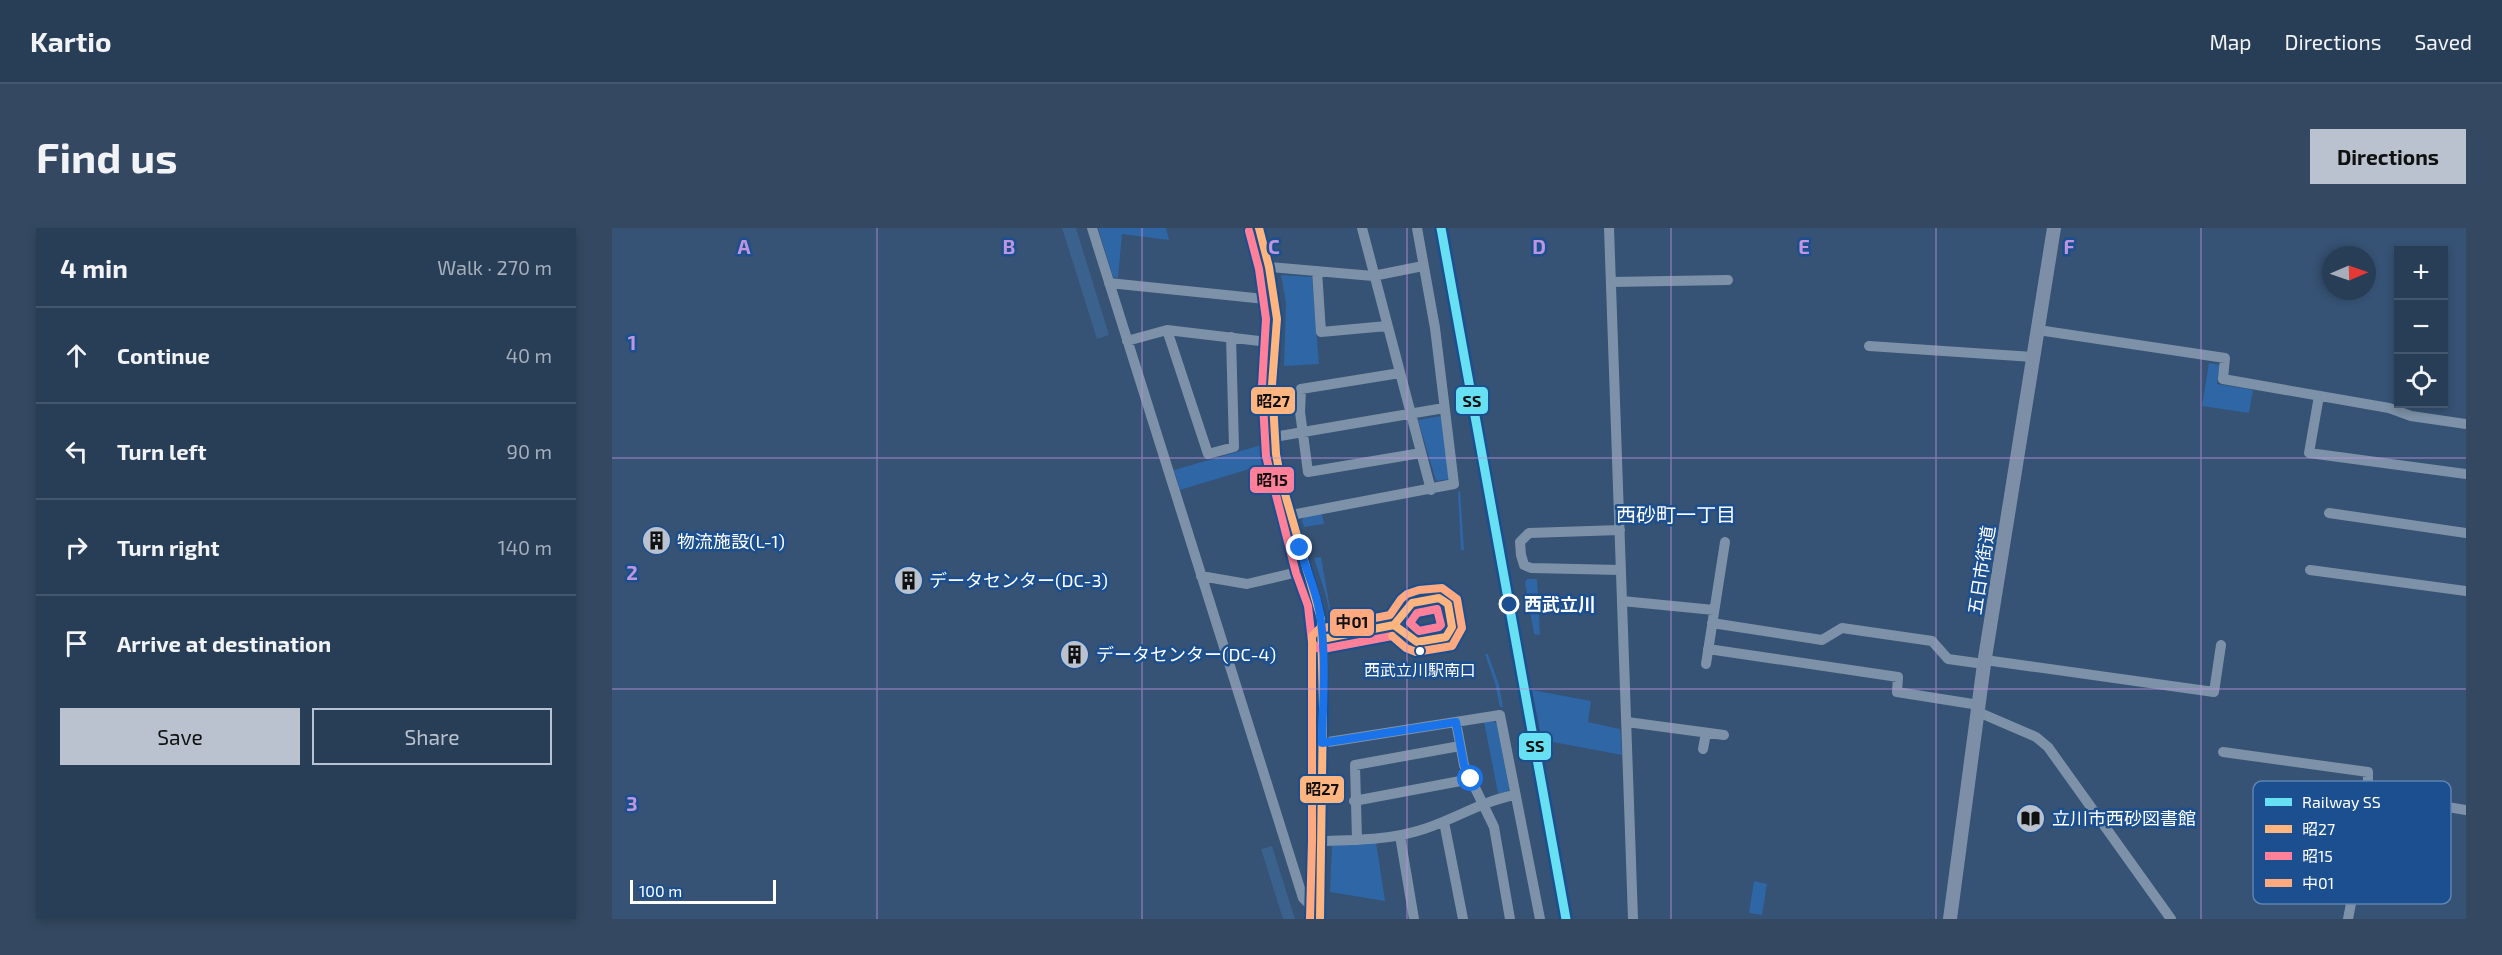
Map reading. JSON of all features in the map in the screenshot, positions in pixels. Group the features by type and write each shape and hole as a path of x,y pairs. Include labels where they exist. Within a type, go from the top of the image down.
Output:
{"main road":[{"name":"五日市街道","path":"1950,919 1978,708 2054,228"}],"street":[{"path":"1092,228 1303,898 1308,903 1320,905"},
{"path":"1259,228 1275,300 1276,343 1272,386 1274,437 1281,480 1318,604 1322,639 1323,841 1320,919"},
{"path":"1362,228 1431,490"},
{"path":"1291,515 1454,484 1435,328 1417,228"},
{"path":"1610,228 1634,919"},
{"path":"1269,267 1373,276 1423,266"},
{"path":"1317,271 1321,332 1387,326"},
{"path":"1611,282 1728,280"},
{"path":"1109,283 1275,300"},
{"path":"1127,341 1167,330 1276,343"},
{"path":"1167,330 1208,454 1234,447 1231,337"},
{"path":"2038,330 2225,358 2223,379 2389,408 2411,417 2466,424"},
{"path":"1869,346 2033,357"},
{"path":"1400,373 1301,389 1308,472 1421,453"},
{"path":"2319,396 2310,453 2466,474"},
{"path":"1274,437 1444,408"},
{"path":"2330,513 2466,533"},
{"path":"1620,530 1529,533 1520,543 1524,565 1531,568 1621,570"},
{"path":"1706,664 1725,542"},
{"path":"1201,576 1247,584 1306,570"},
{"path":"2310,570 2466,591"},
{"path":"1439,598 1448,604 1452,627 1446,637 1417,642 1413,641 1400,624 1408,606 1414,602 1439,598"},
{"path":"1622,600 1714,610"},
{"path":"1712,623 1822,640 1842,628 1932,641 1948,659 2214,692 2221,645"},
{"path":"1322,639 1400,624"},
{"path":"1708,649 1898,677 1897,692 1978,708 2036,737 2048,747 2171,919"},
{"path":"1322,743 1500,715 1540,919"},
{"path":"1456,722 1464,765 1494,827 1510,919"},
{"path":"1627,722 1724,735"},
{"path":"1703,749 1706,733"},
{"path":"1357,840 1354,765 1460,746"},
{"path":"2223,752 2368,772 2368,781"},
{"path":"1354,801 1471,779"},
{"path":"1323,841 1400,836 1444,822 1493,799 1515,795"},
{"path":"2451,808 2466,810"},
{"path":"1444,822 1463,919"},
{"path":"1400,836 1414,919"},
{"path":"2348,919 2350,904"}],"shaded area":[{"path":"1062,228 1076,228 1109,335 1097,339"},
{"path":"1098,228 1166,228 1169,240 1122,234 1118,278 1113,277"},
{"path":"1281,275 1312,277 1319,364 1284,366 1286,303"},
{"path":"2209,363 2220,365 2217,384 2253,390 2249,413 2202,406"},
{"path":"1441,416 1449,479 1436,481 1418,420"},
{"path":"1265,444 1269,463 1180,490 1174,470"},
{"path":"1460,490 1464,550 1461,550 1458,493"},
{"path":"1322,514 1324,524 1304,527 1302,520 1305,516"},
{"path":"1321,557 1331,614 1340,620 1367,617 1339,622 1330,615 1314,558"},
{"path":"1527,579 1537,579 1540,635 1534,634 1525,582"},
{"path":"1485,654 1488,654 1499,685 1503,707 1500,707"},
{"path":"1532,690 1591,701 1588,722 1620,729 1622,755 1542,740"},
{"path":"1494,721 1497,725 1508,792 1498,793 1484,722"},
{"path":"1376,842 1385,901 1330,892 1332,845"},
{"path":"1272,846 1295,919 1283,919 1261,849"},
{"path":"1754,881 1767,884 1762,915 1749,913"}],"rail line":[{"name":"SS","path":"1441,228 1566,919"}],"transit line":[{"name":"昭27","path":"1259,228 1269,267 1277,319 1272,385 1276,454 1281,480 1321,619 1323,708 1320,919"},
{"name":"昭15","path":"1249,231 1259,269 1266,319 1262,386 1266,456 1296,573 1308,606 1312,642 1316,648 1323,649 1392,636"},
{"name":"中01","path":"1310,919 1312,636 1319,629 1390,615 1401,599 1419,590 1442,588 1457,599 1462,628 1452,646 1416,652 1406,648 1392,636"},
{"name":"昭27","path":"1439,598 1448,604 1452,627 1446,637 1417,642 1394,625 1412,603 1439,598"},
{"name":"昭15","path":"1437,609 1441,625 1439,627 1419,631 1410,623 1417,613 1437,609"},
{"name":"昭27","path":"1322,639 1394,625"}],"place":[{"name":"物流施設(L-1)","path":"656,541"},
{"name":"データセンター(DC-3)","path":"908,580"},
{"name":"西武立川","path":"1509,604"},
{"name":"西武立川駅南口","path":"1420,651"},
{"name":"データセンター(DC-4)","path":"1075,654"},
{"name":"立川市西砂図書館","path":"2031,818"}],"district":[{"name":"西砂町一丁目","path":"1676,514"}],"route":[{"path":"1300,548 1321,619 1322,743 1456,722 1464,765 1471,779"}]}
